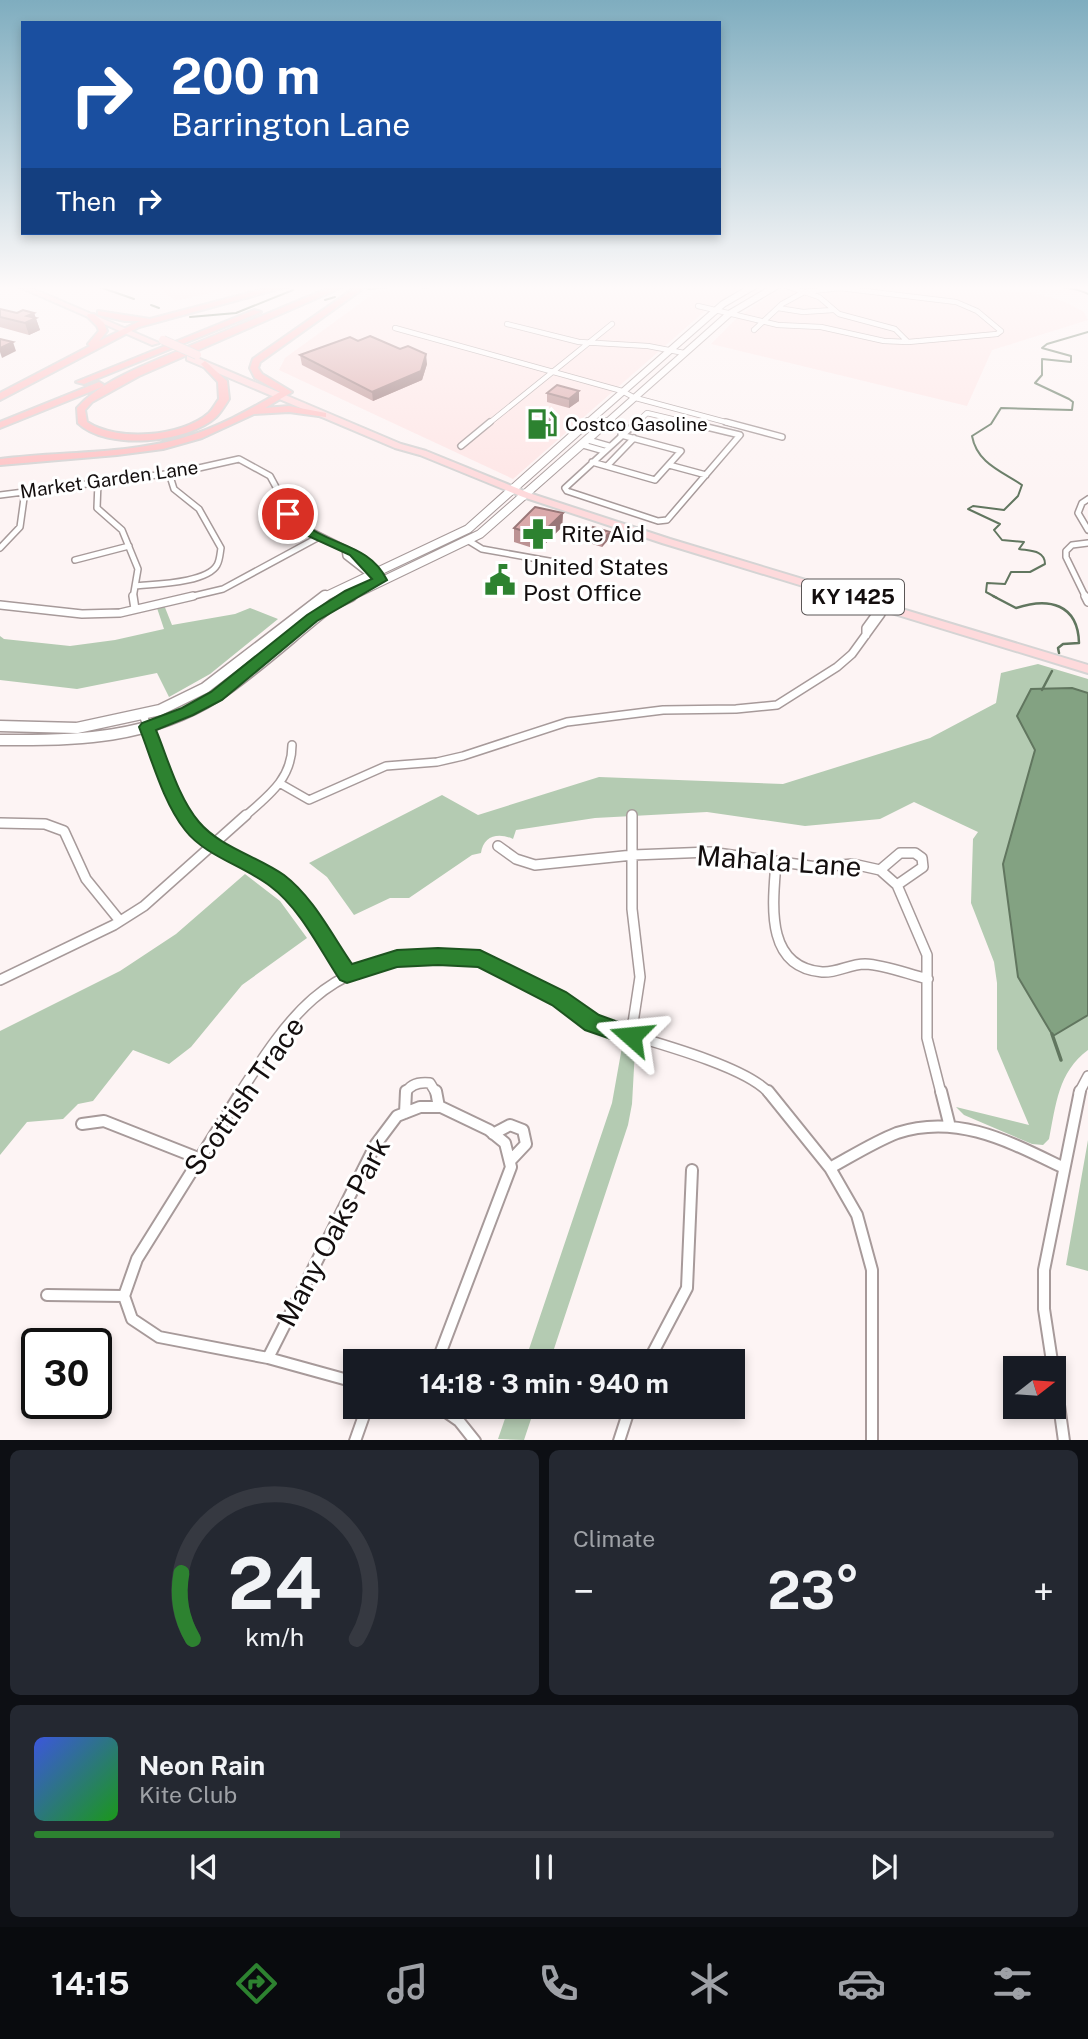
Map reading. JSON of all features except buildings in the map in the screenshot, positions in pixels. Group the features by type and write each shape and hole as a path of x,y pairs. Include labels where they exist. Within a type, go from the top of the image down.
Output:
{"highway":[{"path":"33,379 77,352"},
{"path":"0,397 85,352"},
{"path":"0,416 158,352"},
{"path":"0,425 179,352"},
{"path":"186,352 108,386 83,404 80,419 88,428 100,433 128,438 166,435 195,426 215,414 225,400 222,382 205,365"},
{"path":"219,426 284,394 258,376 254,368 256,361 266,352"},
{"path":"0,462 153,447 186,440 254,413 277,409 323,415"}],"main road":[{"name":"KY 1425","path":"184,352 412,446 423,453"},
{"name":"KY 1425","path":"194,356 205,365 284,394 323,415 526,495 1088,669"}],"street":[{"path":"478,352 782,437"},
{"path":"461,446 577,352"},
{"path":"0,740 85,740 147,727 188,711 216,696 312,618 374,576 453,538 484,517 665,352"},
{"path":"0,726 77,728 143,715 205,688 299,612 341,587 449,551 472,539 526,495 684,353"},
{"path":"740,435 647,413 565,488 566,492 658,521 667,520 747,427"},
{"path":"592,462 655,480 681,451 621,435"},
{"path":"607,466 634,438"},
{"path":"585,442 621,452"},
{"name":"Market Garden Lane","path":"0,495 169,473 227,460 244,461 270,476 292,521 345,549 346,556 374,576"},
{"path":"669,465 706,475"},
{"path":"136,586 174,581 214,569 221,550 199,509 171,484 169,473"},
{"path":"98,482 97,508 122,530 138,572 133,594 135,609"},
{"path":"0,548 20,527 25,491"},
{"path":"1088,499 1082,503 1079,513 1088,530"},
{"path":"0,605 99,614 135,609 223,589 319,537"},
{"path":"453,538 472,539 482,549 560,563"},
{"path":"449,551 453,538"},
{"path":"1088,543 1072,545 1066,551 1066,557 1088,603"},
{"path":"75,560 129,546"},
{"path":"174,581 178,599"},
{"path":"281,784 309,800 386,766 463,757 567,722 653,711 777,705 852,654 881,614 882,606"},
{"path":"143,715 174,793 197,833 279,882 299,903 347,974"},
{"path":"0,980 120,921 152,900 281,784 292,759 292,745"},
{"path":"631,1036 640,977 632,909 632,815"},
{"path":"0,823 45,824 64,831 86,879 120,921"},
{"name":"Mahala Lane","path":"498,846 516,859 535,865 633,855 710,852 817,867 867,864 880,870 897,885 923,942 928,979 927,1038 949,1123"},
{"path":"880,870 900,853 915,853 922,858 923,867 897,885"},
{"path":"776,862 773,924 777,942 792,961 821,972 837,972 853,965 872,966 928,979"},
{"name":"Scottish Trace","path":"124,1296 137,1259 198,1158 281,1031 319,993 347,974 397,959 438,956 480,959 559,998 592,1023 729,1068 762,1085 830,1168 857,1215 872,1270 872,1440"},
{"path":"1051,1356 1044,1309 1044,1270 1077,1097 1088,1076"},
{"name":"Many Oaks Park","path":"268,1358 376,1144 397,1116 405,1113 406,1091 413,1084 421,1082 430,1083 436,1092 439,1107 493,1133 510,1125 523,1130 527,1145 522,1153 510,1161 511,1167 442,1349"},
{"path":"405,1113 420,1107 439,1107"},
{"path":"82,1124 104,1121 198,1158"},
{"path":"830,1168 897,1133 927,1124 949,1123 988,1133 1062,1167"},
{"path":"493,1133 505,1143 510,1161"},
{"path":"655,1349 687,1289 692,1170"},
{"path":"47,1295 124,1296 132,1319 159,1337 268,1358 343,1379"},
{"path":"355,1440 363,1419"},
{"path":"456,1419 475,1440"},
{"path":"619,1440 626,1419"},
{"path":"1061,1419 1065,1440"}],"shaded area":[{"path":"293,352 658,352 513,479 279,370 285,358"},
{"path":"745,352 991,352 967,406"},
{"path":"164,605 172,625 235,614 250,608 278,619 210,674 169,697 157,673 77,689 0,680 0,636 4,639 70,646 115,640 164,629 157,608"},
{"path":"1038,664 1088,679 1088,1050 1070,1068 1064,1079 1049,1139 1043,1145 1032,1144 964,1115 956,1107 1029,1125 997,1049 997,983 994,962 971,903 973,839 978,832 914,802 880,819 805,826 707,812 595,818 516,830 513,839 497,836 488,839 481,853 472,855 409,898 390,898 354,915 327,877 309,863 442,795 478,815 599,777 783,784 930,738 996,703 1001,673"},
{"path":"1072,688 1088,693 1088,1015 1053,1036 1018,977 1003,864 1035,750 1017,716 1031,689"},
{"path":"245,874 280,901 307,938 242,985 191,1047 169,1064 133,1050 93,1101 78,1104 63,1119 27,1122 0,1155 0,1031 120,971 176,934"},
{"path":"622,1047 635,1050 628,1125 554,1349 529,1349 612,1103"},
{"path":"1088,1140 1088,1271 1066,1265"},
{"path":"505,1419 531,1419 524,1440 498,1439"}],"waterway":[{"path":"997,598 986,592 987,583 1005,584 1011,572 1030,572 1045,564 1042,556 1036,552 1019,549 1024,542 1002,540 994,530 1000,524 968,509 973,506 1004,510 1018,496 1022,485 984,460 972,436 991,424 1001,408 1072,410 1073,402 1069,399 1035,383 1042,375 1042,359 1071,362 1071,356 1057,352"},
{"path":"993,596 1016,608 1040,603 1060,607 1067,612 1077,630 1079,643 1063,644 1058,648 1059,653"},
{"path":"1042,690 1052,671"},
{"path":"1052,1034 1061,1060"}],"place":[{"name":"Costco Gasoline","path":"542,424"},
{"name":"Rite Aid","path":"538,534"},
{"name":"United States Post Office","path":"500,580"}],"route":[{"path":"288,514 301,528 355,553 376,571 380,580 350,594 312,618 216,696 188,711 147,727 190,824 203,839 248,861 279,882 299,903 347,974 397,959 438,956 480,959 559,998 592,1023 631,1036"}]}
